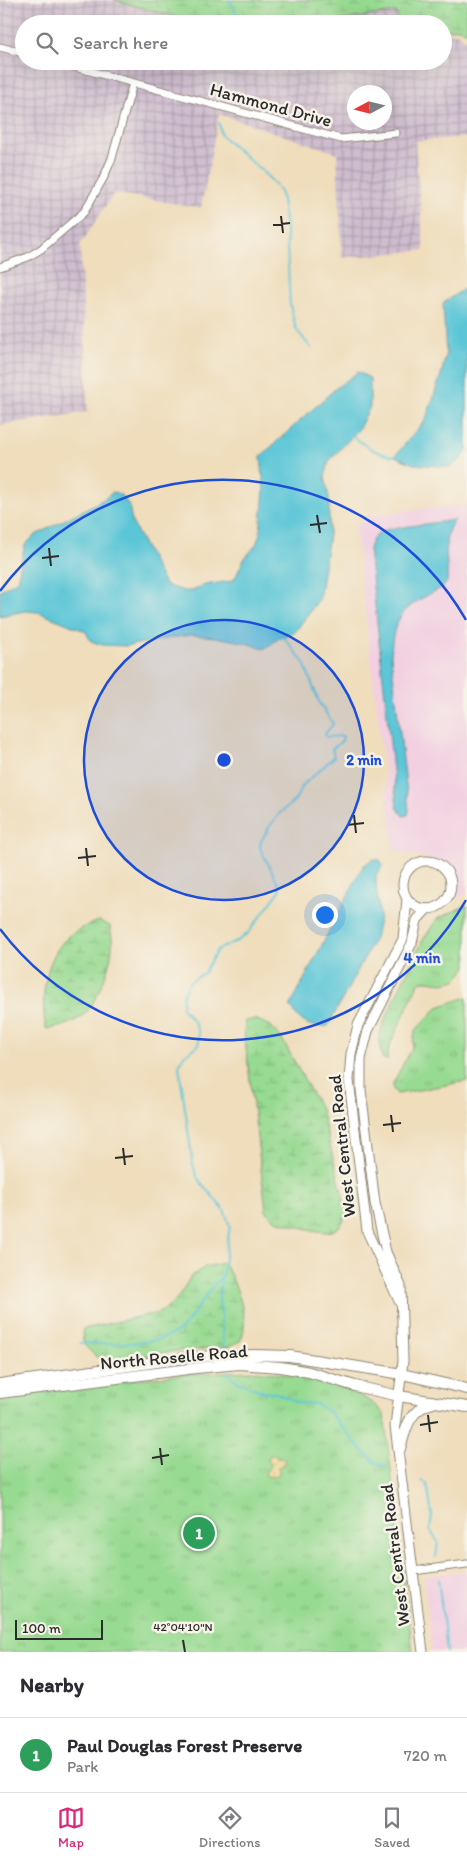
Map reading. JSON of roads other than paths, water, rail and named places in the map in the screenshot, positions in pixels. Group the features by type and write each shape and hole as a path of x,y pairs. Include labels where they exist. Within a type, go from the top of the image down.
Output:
{"main road":[{"name":"North Roselle Road","path":"0,1384 192,1357 254,1355 290,1356 402,1374 467,1389"},
{"name":"North Roselle Road","path":"0,1393 239,1364 281,1367 310,1372 355,1386 398,1396 467,1407"},
{"path":"399,1452 407,1425 413,1414 422,1406 437,1402"}],"street":[{"path":"0,47 15,51"},
{"name":"Hammond Drive","path":"87,70 340,139 396,133"},
{"path":"0,267 28,257 41,249 84,212 104,177 112,158 133,82"},
{"path":"420,862 438,865 443,868 449,877 450,888 446,898 438,906 426,909 412,904 407,898 403,887 405,874 420,862"},
{"name":"West Central Road","path":"401,1306 367,1231 349,1080 352,1048 358,1025 403,939 407,898"},
{"name":"West Central Road","path":"423,1652 395,1426 403,1361 401,1286 386,1252 375,1203 361,1090 361,1059 373,1019 412,943 417,920 426,909"},
{"path":"352,1048 363,1051"},
{"path":"354,1125 365,1124"},
{"path":"363,1205 375,1203"},
{"path":"413,1571 467,1564"}],"water":[{"path":"467,287 467,452 451,467 413,464 395,456 426,419 441,375 446,355 443,303"},
{"path":"358,372 370,378 370,407 358,430 329,461 325,477 329,497 329,535 319,599 295,632 281,637 264,649 246,643 215,637 190,635 126,646 102,645 91,641 85,631 38,612 25,611 0,616 0,590 17,581 25,545 34,536 104,499 113,492 120,494 129,505 132,522 165,585 184,591 192,591 204,585 231,581 235,578 244,559 256,545 260,533 264,490 261,456 336,388"},
{"path":"455,520 450,526 446,541 447,582 443,587 404,612 394,630 391,657 409,810 408,815 403,816 397,807 369,549 376,536 388,529"},
{"path":"373,859 380,860 383,865 376,876 380,916 375,938 328,1026 310,1025 298,1017 290,1006 363,866"}],"waterway":[{"path":"229,0 236,15"},
{"path":"219,123 221,135 261,170 275,184 281,194 286,228 290,305 296,329 311,348"},
{"path":"352,436 378,452 395,456"},
{"path":"224,1350 219,1296 230,1226 224,1210 198,1179 193,1165 179,1066 184,1055 198,1046 199,1035 193,1021 182,1008 183,995 189,982 204,973 217,950 239,940 248,933 279,892 280,887 260,848 261,841 280,813 295,800 303,785 334,757 332,749 342,741 343,736 327,737 325,734 333,724 319,702 304,663 283,636"},
{"path":"80,1343 136,1343 164,1338 185,1325 220,1278"},
{"path":"228,1371 229,1375 238,1382 264,1392 276,1393 300,1403 317,1404 329,1412 361,1449 375,1462 387,1467"},
{"path":"422,1481 427,1484 432,1515 430,1530 438,1542 436,1557"},
{"path":"438,1578 447,1652"}],"place":[{"name":"Paul Douglas Forest Preserve","path":"199,1533"}]}
